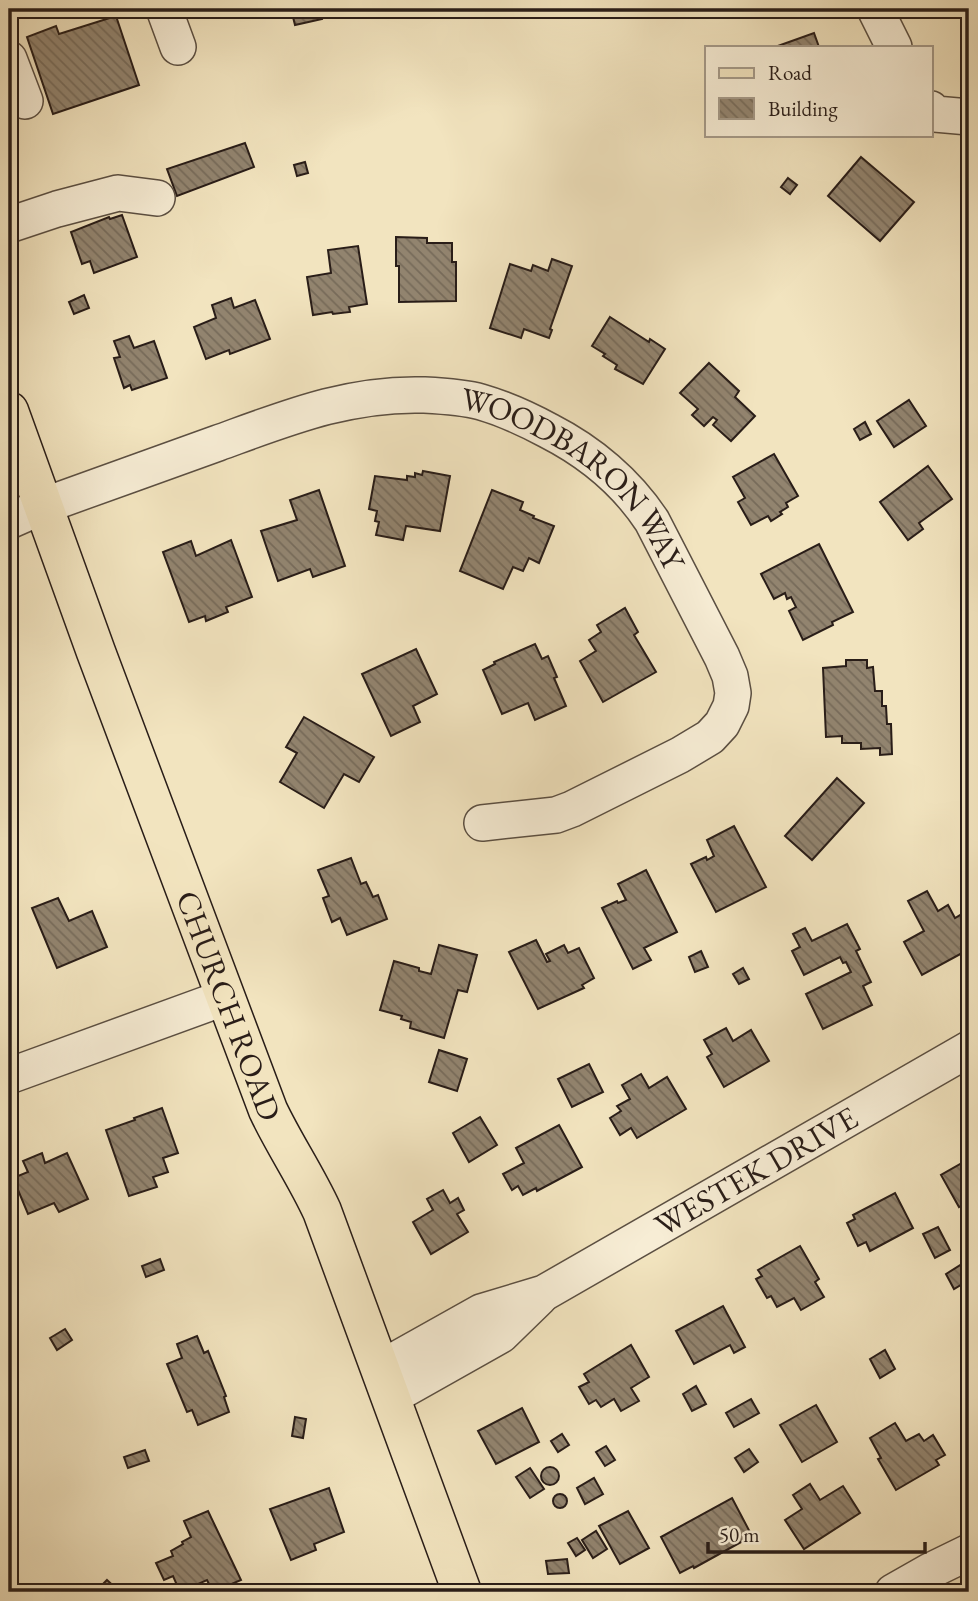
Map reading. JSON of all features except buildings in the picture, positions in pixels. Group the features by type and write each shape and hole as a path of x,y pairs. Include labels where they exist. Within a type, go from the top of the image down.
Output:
{"main road":[{"name":"CHURCH ROAD","path":"9,411 96,652 268,1110 322,1211 386,1383 453,1590"}],"street":[{"path":"164,9 178,47"},
{"path":"875,9 894,46"},
{"path":"9,59 25,101"},
{"path":"932,110 935,114 969,117"},
{"path":"9,225 118,193 158,198"},
{"name":"WOODBARON WAY","path":"9,521 43,506 311,410 362,398 397,394 480,401 522,416 569,442 611,473 652,521 722,657 730,676 733,693 731,706 722,724 710,737 572,809 556,815 482,822"},
{"path":"9,1076 226,996"},
{"name":"WESTEK DRIVE","path":"386,1383 501,1335 544,1293 969,1049"},
{"path":"893,1592 969,1552"}]}
